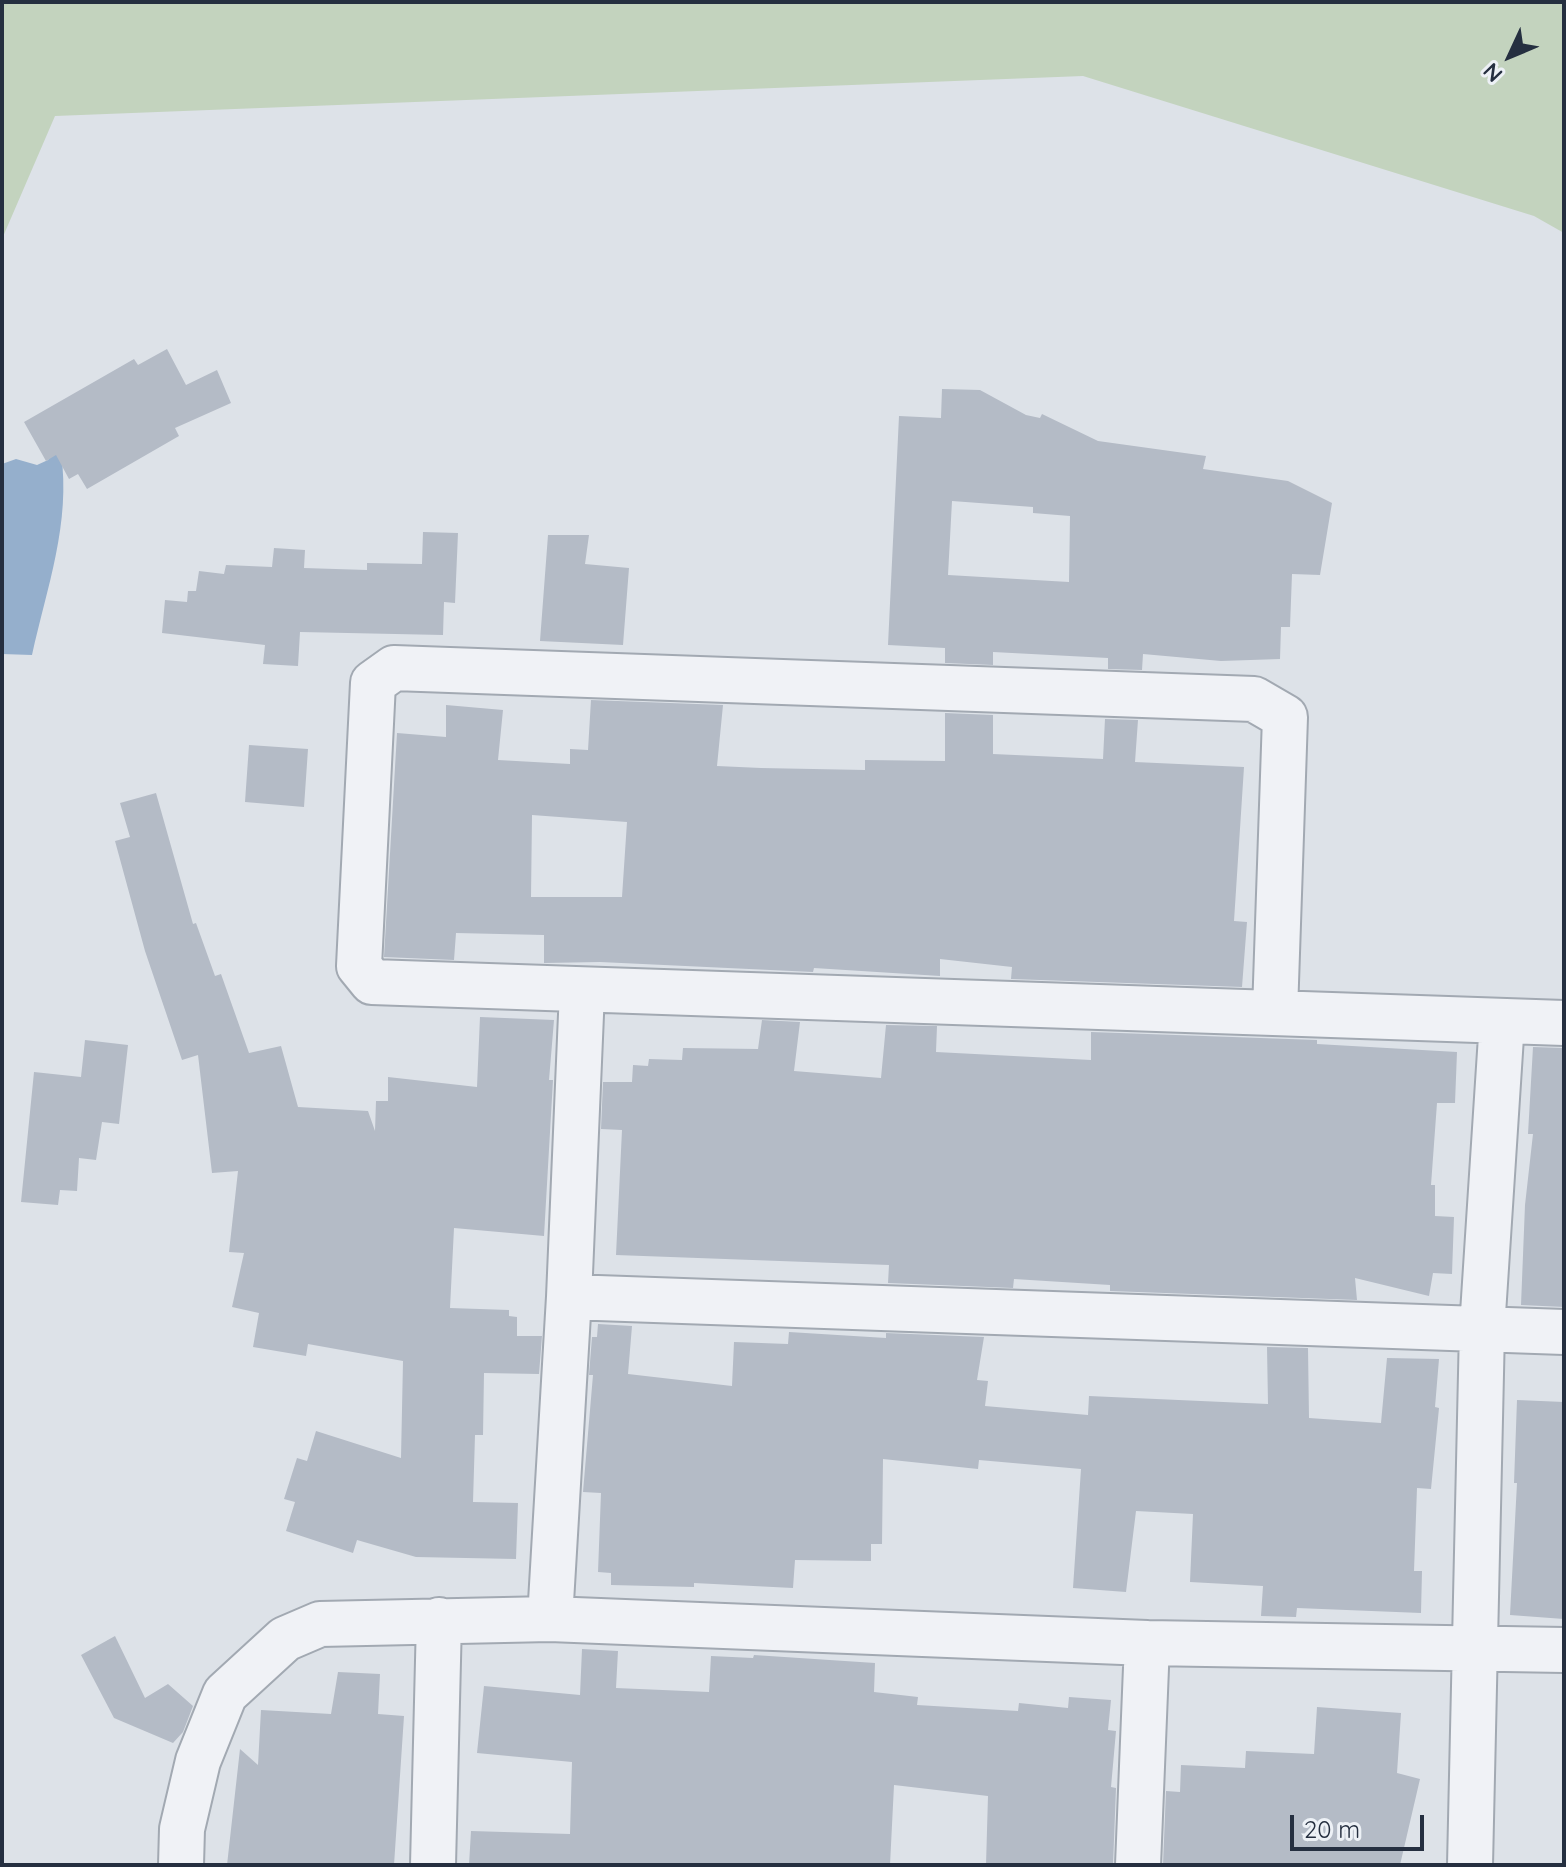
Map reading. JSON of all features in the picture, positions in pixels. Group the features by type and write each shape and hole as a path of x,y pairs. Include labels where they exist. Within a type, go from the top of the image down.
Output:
{"street":[{"path":"1275,1012 1285,717 1254,699 394,668 373,683 359,966 372,982 1564,1023"},
{"path":"550,1619 569,1297 582,991"},
{"path":"1470,1865 1482,1329 1502,1021"},
{"path":"569,1297 1564,1332"},
{"path":"181,1865 182,1829 198,1761 225,1694 285,1639 320,1624 550,1619 1147,1643 1564,1650"},
{"path":"433,1865 439,1620"},
{"path":"1138,1865 1147,1643"}],"green space":[{"path":"2,2 1564,2 1564,233 1534,216 1083,76 55,116 2,239"}],"water":[{"path":"55,450 61,453 63,505 50,580 32,655 2,654 2,464 16,459 37,465 48,460"}],"building":[{"path":"167,349 186,385 217,370 231,403 175,428 179,436 87,489 78,474 69,479 56,455 46,461 24,422 134,359 138,365"},
{"path":"942,389 980,390 1026,415 1040,418 1042,414 1098,441 1206,456 1203,469 1288,481 1332,503 1320,575 1292,574 1290,627 1281,627 1280,659 1221,661 1143,654 1142,670 1108,669 1108,658 993,652 993,665 945,663 945,648 888,645 899,416 941,418","holes":["952,501 1033,507 1033,513 1070,516 1069,582 948,575"]},
{"path":"423,532 458,533 455,603 444,602 443,635 300,632 298,666 263,664 265,645 162,633 165,600 187,602 188,591 196,591 199,571 224,574 226,565 272,567 274,548 305,550 304,568 367,570 367,563 422,564"},
{"path":"548,535 589,535 585,564 629,568 623,645 540,641"},
{"path":"591,700 723,705 717,766 761,768 865,770 865,760 945,761 945,713 993,715 993,754 1103,759 1105,719 1138,720 1135,762 1244,767 1234,921 1247,922 1242,987 1011,979 1012,967 940,959 940,976 814,968 813,972 600,962 544,963 544,935 456,933 454,960 384,957 397,733 446,737 446,705 503,710 498,760 570,764 570,749 588,750","holes":["532,815 627,822 622,897 531,897"]},
{"path":"249,745 308,749 304,807 245,802"},
{"path":"156,793 193,924 196,923 215,976 221,974 249,1053 281,1046 298,1107 368,1111 375,1131 376,1101 388,1101 388,1077 477,1087 480,1017 554,1020 544,1236 454,1228 450,1308 509,1310 509,1316 517,1317 517,1336 542,1336 539,1374 484,1373 483,1435 475,1435 473,1502 518,1503 516,1559 416,1557 357,1540 353,1553 286,1531 295,1502 284,1499 297,1458 307,1461 316,1431 401,1458 403,1361 308,1344 306,1356 253,1347 259,1313 232,1307 244,1253 229,1252 238,1171 212,1173 198,1055 182,1060 145,951 115,841 130,837 120,803"},
{"path":"762,1020 800,1022 794,1071 881,1078 886,1025 937,1026 936,1052 1091,1060 1091,1032 1317,1040 1317,1044 1457,1052 1455,1103 1437,1103 1431,1185 1435,1185 1435,1216 1454,1217 1452,1274 1433,1273 1429,1296 1355,1278 1357,1300 1110,1291 1110,1285 1014,1279 1013,1288 888,1283 889,1265 616,1255 622,1130 601,1129 603,1082 632,1082 633,1065 648,1066 649,1059 682,1060 683,1048 758,1049"},
{"path":"85,1040 128,1045 119,1124 102,1122 96,1160 79,1158 77,1191 60,1190 58,1205 21,1202 34,1072 81,1077"},
{"path":"1533,1047 1564,1048 1564,1307 1521,1305 1525,1205 1533,1134 1528,1134"},
{"path":"598,1324 632,1326 628,1374 732,1386 734,1342 788,1344 789,1332 886,1338 886,1333 984,1337 977,1380 988,1381 985,1406 1088,1415 1089,1396 1268,1404 1267,1347 1308,1348 1309,1418 1381,1423 1387,1358 1439,1359 1435,1407 1439,1408 1431,1489 1417,1488 1414,1571 1422,1571 1421,1613 1297,1608 1296,1617 1261,1616 1263,1586 1190,1582 1193,1514 1136,1511 1126,1592 1073,1588 1081,1469 979,1460 978,1469 883,1459 882,1544 871,1544 871,1561 795,1560 793,1588 694,1583 694,1587 611,1585 611,1573 598,1572 601,1493 583,1492 593,1375 589,1375 592,1337 597,1337"},
{"path":"1517,1400 1564,1402 1564,1619 1510,1615 1517,1483 1514,1483"},
{"path":"115,1636 145,1698 168,1684 193,1706 183,1732 173,1743 114,1718 81,1655"},
{"path":"582,1649 618,1651 616,1688 709,1692 711,1656 753,1658 754,1655 875,1663 874,1692 918,1697 917,1705 1018,1711 1019,1703 1068,1708 1069,1697 1111,1700 1108,1730 1116,1731 1111,1787 1116,1788 1113,1865 986,1865 988,1796 894,1785 890,1865 469,1865 471,1831 570,1834 572,1762 477,1753 484,1686 580,1695"},
{"path":"338,1672 380,1674 378,1714 404,1716 394,1865 227,1865 240,1749 258,1765 261,1710 331,1714"},
{"path":"1317,1707 1401,1713 1397,1773 1420,1779 1400,1865 1163,1865 1166,1791 1180,1792 1181,1765 1245,1768 1246,1751 1314,1754"}]}
